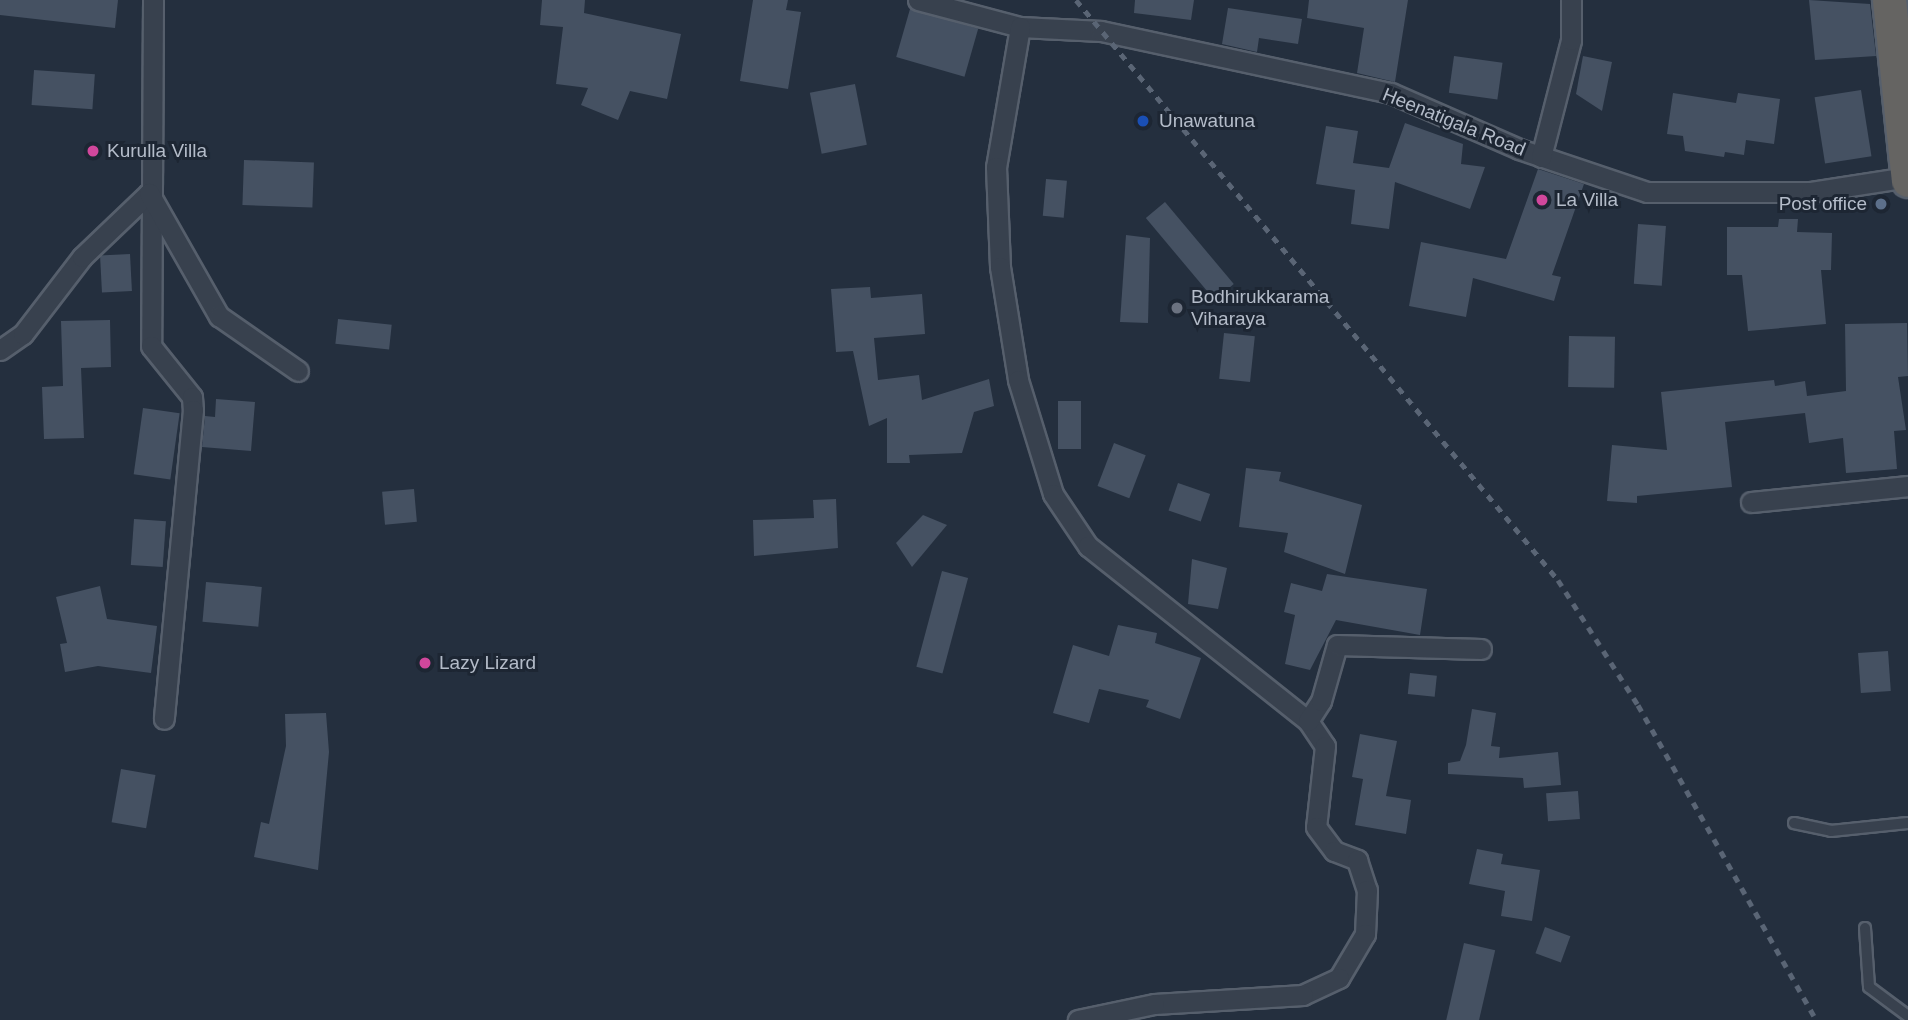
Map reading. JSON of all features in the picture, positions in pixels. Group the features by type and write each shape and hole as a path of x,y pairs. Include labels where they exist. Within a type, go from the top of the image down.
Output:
{"highway":[{"path":"1889,0 1907,134 1908,179"}],"street":[{"path":"153,0 149,193 151,346 192,397 193,410 164,719"},
{"name":"Heenatigala Road","path":"918,0 1020,27 1101,31 1391,93 1541,157 1647,192 1811,192 1908,179"},
{"path":"1541,157 1571,40 1571,0"},
{"path":"1020,27 996,167 1000,267 1018,380 1053,494 1088,546 1308,721 1325,746 1316,827 1334,851 1357,860 1367,890 1365,934 1339,978 1303,995 1198,1013 1154,1004 1077,1020"},
{"path":"0,350 23,334 82,257 149,193"},
{"path":"149,193 219,316 298,371"},
{"path":"1751,502 1908,486"},
{"path":"1308,721 1321,701 1337,645 1481,649"}],"lane":[{"path":"1794,823 1831,831 1908,823"},
{"path":"1865,928 1869,987 1908,1016"}],"building":[{"path":"0,0 118,0 115,28 0,15"},
{"path":"542,0 585,0 584,13 681,34 667,99 630,91 618,120 581,105 588,88 556,84 563,27 540,25"},
{"path":"753,0 788,0 786,10 801,12 788,89 740,81"},
{"path":"1135,0 1194,0 1191,20 1134,13"},
{"path":"1309,0 1408,0 1395,82 1357,73 1364,28 1307,18"},
{"path":"1809,0 1870,4 1876,56 1815,60"},
{"path":"1228,8 1302,19 1298,44 1259,38 1257,52 1222,44"},
{"path":"910,9 978,29 964,77 896,57"},
{"path":"1454,56 1503,63 1497,99 1449,93"},
{"path":"1583,56 1612,62 1602,111 1576,94"},
{"path":"34,70 95,74 92,109 32,105"},
{"path":"855,84 867,145 822,154 810,93"},
{"path":"1861,90 1871,156 1825,164 1815,97"},
{"path":"1673,93 1736,103 1738,93 1780,99 1774,144 1746,140 1744,155 1725,152 1724,157 1685,151 1683,136 1667,134"},
{"path":"1405,123 1463,144 1461,164 1485,167 1470,209 1395,182 1389,229 1351,224 1355,190 1316,184 1326,126 1358,131 1353,163 1389,168"},
{"path":"244,160 314,162 312,207 242,205"},
{"path":"1538,169 1584,184 1552,275 1561,277 1554,301 1473,278 1466,317 1409,306 1421,242 1506,259"},
{"path":"1046,179 1067,181 1064,218 1043,216"},
{"path":"1165,202 1234,284 1215,300 1146,218"},
{"path":"1779,219 1798,219 1797,232 1832,233 1831,270 1821,270 1826,324 1748,331 1742,275 1727,275 1727,227 1778,227"},
{"path":"1638,224 1666,226 1662,286 1634,284"},
{"path":"1126,235 1150,238 1148,323 1120,322"},
{"path":"130,254 132,291 102,293 100,256"},
{"path":"870,287 871,298 922,294 925,334 874,338 878,380 919,375 922,400 989,379 994,406 974,412 962,453 909,455 910,463 887,463 887,418 869,426 853,351 836,352 831,289"},
{"path":"338,319 392,325 389,350 335,344"},
{"path":"110,320 111,367 81,368 84,438 44,439 42,387 63,386 61,321"},
{"path":"1907,323 1908,376 1898,377 1906,430 1894,431 1897,469 1846,473 1843,438 1809,443 1805,413 1725,422 1732,487 1637,496 1637,503 1607,501 1612,445 1667,450 1661,392 1774,380 1775,386 1805,381 1807,396 1846,391 1845,324"},
{"path":"1224,333 1255,336 1250,382 1219,379"},
{"path":"1569,336 1615,337 1614,388 1568,387"},
{"path":"216,399 255,402 251,451 202,447 205,416 215,417"},
{"path":"1058,401 1081,401 1081,449 1058,449"},
{"path":"143,408 180,413 170,479 134,474"},
{"path":"1114,443 1146,455 1129,498 1098,486"},
{"path":"1246,468 1281,472 1279,481 1362,505 1345,574 1284,552 1288,533 1239,527"},
{"path":"1178,483 1210,494 1201,521 1169,510"},
{"path":"414,489 417,522 385,525 382,492"},
{"path":"836,499 838,548 754,556 753,520 814,518 813,500"},
{"path":"923,515 947,525 912,567 896,543"},
{"path":"134,519 166,521 163,567 131,565"},
{"path":"1192,559 1227,568 1218,609 1188,604"},
{"path":"942,571 968,578 942,674 916,667"},
{"path":"1327,574 1427,589 1420,635 1336,620 1310,670 1285,664 1295,615 1284,612 1291,583 1322,591"},
{"path":"206,582 262,587 258,627 203,622"},
{"path":"100,586 107,619 157,626 151,673 98,666 65,672 60,644 67,643 56,597"},
{"path":"1118,625 1157,633 1155,643 1201,658 1180,719 1146,707 1149,700 1099,689 1089,723 1053,713 1073,645 1109,656"},
{"path":"1888,651 1891,691 1861,693 1858,653"},
{"path":"1410,673 1437,676 1435,697 1408,694"},
{"path":"1472,709 1496,713 1491,746 1500,747 1499,758 1558,752 1561,785 1524,788 1523,778 1448,774 1448,763 1460,761 1466,745"},
{"path":"326,713 329,752 318,870 254,857 261,822 269,824 286,746 285,714"},
{"path":"1360,734 1397,741 1386,796 1411,800 1406,834 1355,825 1363,779 1352,777"},
{"path":"121,769 155,775 146,828 112,822"},
{"path":"1578,791 1580,819 1548,821 1546,793"},
{"path":"1477,849 1503,854 1501,864 1540,870 1532,921 1501,916 1505,891 1469,884"},
{"path":"1545,927 1570,936 1561,963 1535,953"},
{"path":"1464,943 1495,950 1479,1020 1446,1020"}],"railway":[{"path":"1076,0 1558,580 1638,705 1816,1020"}],"place":[{"name":"Unawatuna","path":"1143,121"},
{"name":"Kurulla Villa","path":"93,151"},
{"name":"La Villa","path":"1542,200"},
{"name":"Post office","path":"1881,204"},
{"name":"Bodhirukkarama Viharaya","path":"1177,308"},
{"name":"Lazy Lizard","path":"425,663"}]}
